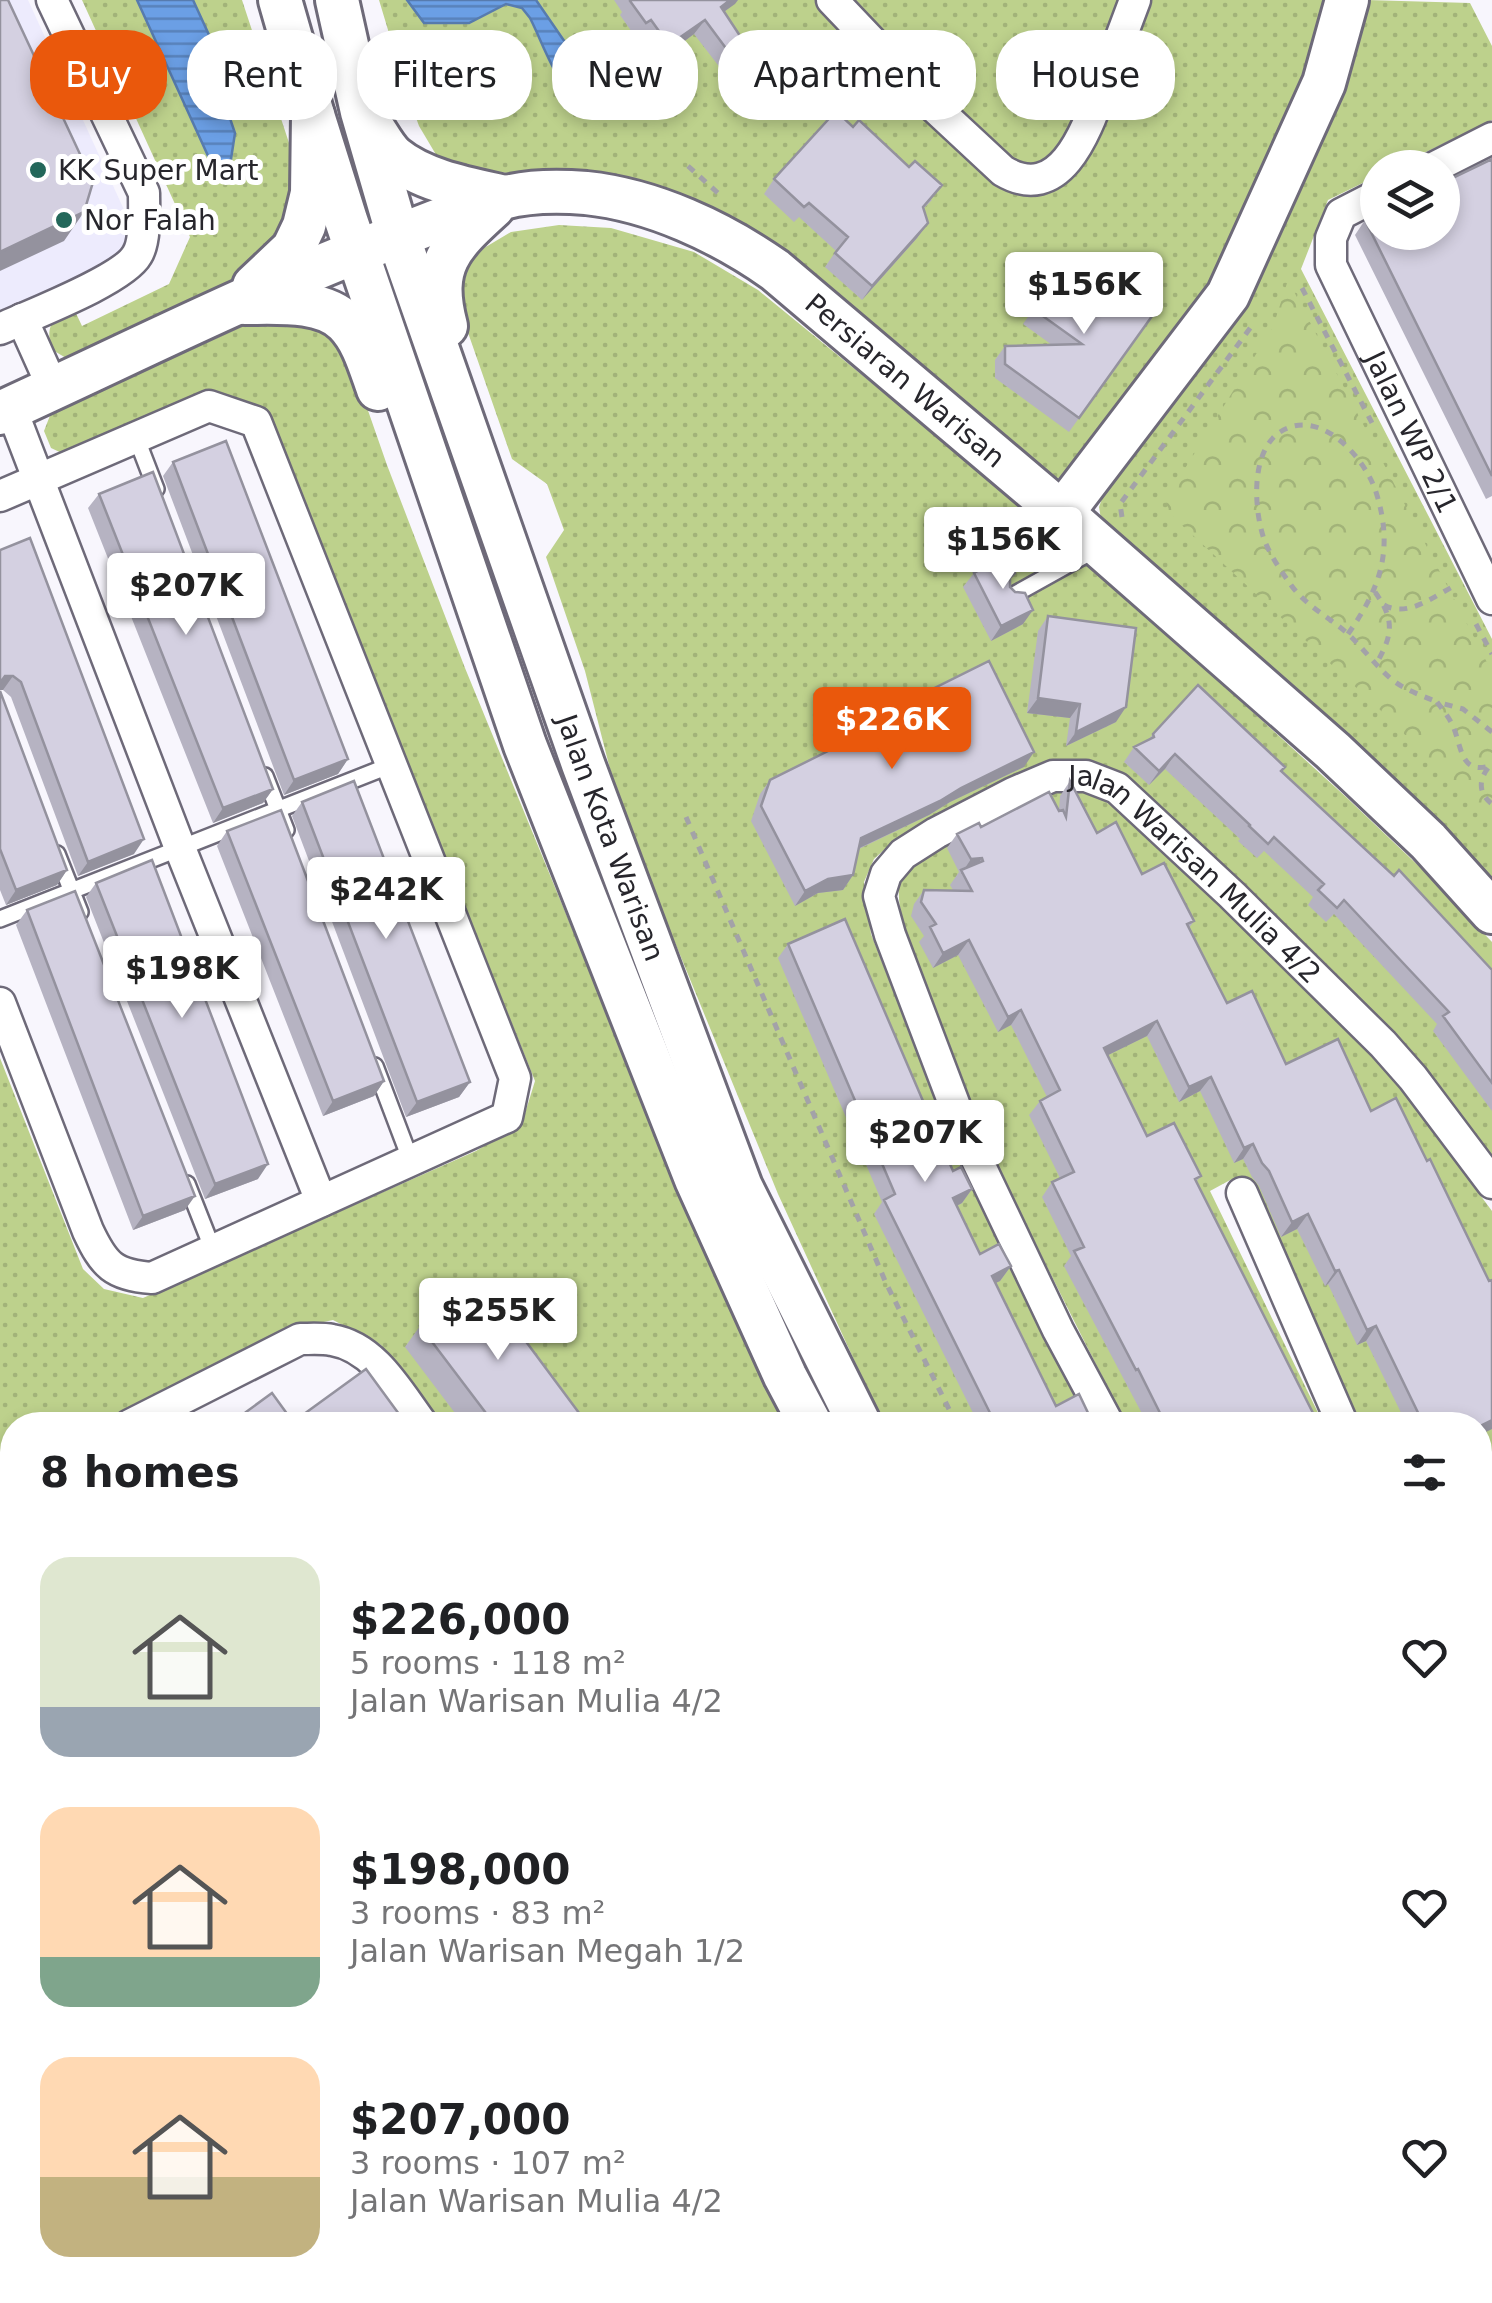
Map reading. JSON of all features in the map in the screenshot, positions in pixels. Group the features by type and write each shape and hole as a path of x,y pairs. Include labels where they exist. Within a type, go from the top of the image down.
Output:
{"street":[{"path":"52,0 144,193 144,227 138,254 117,275 7,323 53,388"},
{"path":"280,0 289,30"},
{"name":"Jalan Kota Warisan","path":"337,0 357,90"},
{"path":"832,0 931,104 1002,171 1029,181 1052,174 1083,140 1135,0"},
{"path":"1062,513 1228,295 1324,82 1348,0"},
{"path":"235,303 293,248 304,226 312,193 314,120"},
{"path":"316,120 357,251"},
{"name":"Jalan Kota Warisan","path":"364,120 398,236 583,764 741,1187 854,1412"},
{"path":"368,120 393,156 429,176 505,197"},
{"path":"1460,155 1492,138"},
{"name":"Persiaran Warisan","path":"6,411 235,303 357,251 505,197 587,194 681,218 726,238 775,270 1062,513 1333,751 1428,840 1492,912"},
{"path":"505,197 455,246 442,266 440,302 538,591 583,764"},
{"name":"Jalan WP 2/1","path":"1360,204 1341,214 1330,238 1331,264 1475,573 1492,600"},
{"name":"Jalan Kota Warisan","path":"357,251 525,745 696,1179 803,1412"},
{"path":"235,303 314,308 332,312 348,324 366,356 456,606 525,745"},
{"path":"0,496 209,406 256,422 515,1078 507,1117 152,1278 132,1276 113,1269 101,1258 0,1004"},
{"path":"6,411 39,480 180,848 322,1201"},
{"name":"Jalan Warisan Mulia 4/2","path":"1102,1412 1058,1330 969,1143 890,935 879,896 886,874 902,854 919,843 1012,793 1053,776 1086,776 1117,788 1383,1044 1492,1183"},
{"path":"1242,1193 1337,1412"},
{"path":"156,1412 300,1339 331,1339 354,1346 380,1368 413,1412"}],"lane":[{"path":"136,437 164,512"},
{"path":"1010,596 1101,547"},
{"path":"257,754 292,847"},
{"path":"0,919 392,765"},
{"path":"52,840 86,927"},
{"path":"369,1050 411,1161"},
{"path":"177,1161 213,1250"}],"path":[{"path":"688,166 727,202"},
{"path":"1348,634 1375,592 1382,569 1383,516 1374,486 1340,439 1316,427 1295,426 1278,433 1268,446 1256,482 1264,540 1278,567 1314,609 1348,634 1401,686 1463,709 1492,732"},
{"path":"1384,605 1395,610 1409,609 1475,573"},
{"path":"1375,592 1384,605 1390,629 1389,640 1376,664"},
{"path":"1438,702 1451,721 1464,760 1475,768 1490,766"},
{"path":"1490,766 1481,787 1492,804"},
{"path":"686,817 886,1283 950,1412"}],"shaded area":[{"path":"0,0 28,0 42,30 30,30 30,120 83,120 131,225 129,248 105,268 0,316"}],"green space":[{"path":"82,0 242,0 252,30 187,30 187,120 281,120 292,152 291,222 239,276 212,294 80,356 66,358 51,349 49,334 55,318 73,307 82,326 169,284 190,237 137,120 167,120 167,30 96,30"},
{"path":"379,0 1333,0 1306,91 1216,280 1072,475 1058,478 1046,475 778,252 518,174 456,168 438,158 417,120 532,120 532,30 388,30"},
{"path":"1367,0 1470,3 1492,46 1492,120 1430,150 1360,150 1360,184 1328,200 1301,269 1492,639 1492,879 1431,814 1101,519 1099,507 1103,496 1155,420"},
{"path":"559,225 611,228 694,252 758,290 971,464 1155,623 1346,797 1492,942 1492,1159 1417,1057 1255,896 1141,790 1100,763 1056,759 897,838 874,859 864,882 871,934 959,1159 1087,1412 879,1412 778,1194 660,906 610,769 585,671 546,557 564,530 547,484 512,459 465,324 461,290 470,263 484,248 511,232"},
{"path":"1288,280 1492,672 1492,828 1393,722 1168,512 1166,499 1273,327"},
{"path":"252,322 331,331 349,356 465,668 681,1194 779,1412 433,1412 381,1345 333,1320 295,1328 119,1412 0,1412 0,1058 83,1269 104,1289 143,1298 476,1151 522,1123 535,1081 267,414 210,395 66,455 51,448 44,431 51,413"},
{"path":"1066,790 1095,794 1128,818 1268,950 1392,1077 1492,1211 1492,1412 1345,1412 1232,1179 1210,1191 1318,1412 1120,1412 974,1110 916,959 900,906 901,880 910,868 950,841"}],"water":[{"path":"137,0 193,0 207,30 187,30 187,110 167,66 167,30 151,30"},
{"path":"407,0 536,0 557,30 552,30 552,64 522,8 506,4 469,23 424,23"},
{"path":"192,120 231,120 235,133 231,159 220,168 209,158"}],"building":[{"path":"0,0 8,0 30,47 30,120 64,120 93,182 84,212 0,252"},
{"path":"730,0 721,7 736,30 718,30 718,38 705,20 691,30 658,30 651,20 646,23 630,1"},
{"path":"828,120 846,120 853,127 859,120 909,167 915,161 942,185 923,207 928,223 872,286 835,253 848,237 809,203 804,207 774,179"},
{"path":"1492,159 1492,476 1380,250 1460,250 1460,174"},
{"path":"1099,260 1160,305 1079,418 1005,364 1005,346 1082,344 1033,309 1056,277 1076,291"},
{"path":"226,441 348,759 294,780 173,462"},
{"path":"153,472 273,789 223,808 99,494"},
{"path":"30,538 144,839 88,862 21,682 5,676 0,683 0,550"},
{"path":"1006,556 1015,573 1010,578 1010,587 1025,593 1033,610 1001,626 974,573"},
{"path":"1048,616 1136,628 1126,707 1076,732 1080,704 1038,698"},
{"path":"989,661 1034,752 861,838 853,875 828,879 805,891 761,806 770,780 838,746 834,738"},
{"path":"1198,685 1285,767 1281,771 1394,876 1399,870 1492,970 1492,1083 1443,1016 1449,1012 1344,900 1337,908 1318,890 1324,884 1274,837 1268,844 1175,754 1159,771 1134,747 1154,737"},
{"path":"0,691 67,870 16,890 0,849"},
{"path":"354,781 470,1082 417,1102 302,802"},
{"path":"1070,781 1097,833 1116,822 1142,874 1164,863 1194,921 1187,924 1227,1003 1252,991 1286,1064 1338,1039 1371,1111 1396,1098 1489,1281 1492,1280 1492,1412 1418,1412 1376,1326 1367,1330 1308,1214 1292,1222 1253,1144 1244,1148 1211,1077 1189,1087 1157,1021 1104,1048 1147,1136 1174,1123 1201,1176 1195,1179 1312,1412 1160,1412 1074,1251 1084,1247 1052,1182 1074,1172 1040,1101 1060,1090 1021,1010 1008,1017 969,940 943,953 930,927 936,924 921,902 924,890 972,891 961,870 983,861 971,859 957,834 979,823 981,827 1049,792 1066,817"},
{"path":"281,810 384,1081 333,1101 227,831"},
{"path":"152,860 268,1164 215,1184 96,883"},
{"path":"75,891 195,1196 143,1216 27,910"},
{"path":"845,919 953,1171 961,1167 972,1189 953,1198 980,1254 999,1244 1011,1266 992,1276 1056,1406 1079,1394 1088,1412 990,1412 884,1200 895,1194 788,944"},
{"path":"481,1281 578,1412 485,1412 420,1326"},
{"path":"366,1369 397,1412 307,1412"},
{"path":"272,1393 286,1412 246,1412"}],"place":[{"name":"KK Super Mart","path":"38,170"},
{"name":"Nor Falah","path":"64,220"}]}
